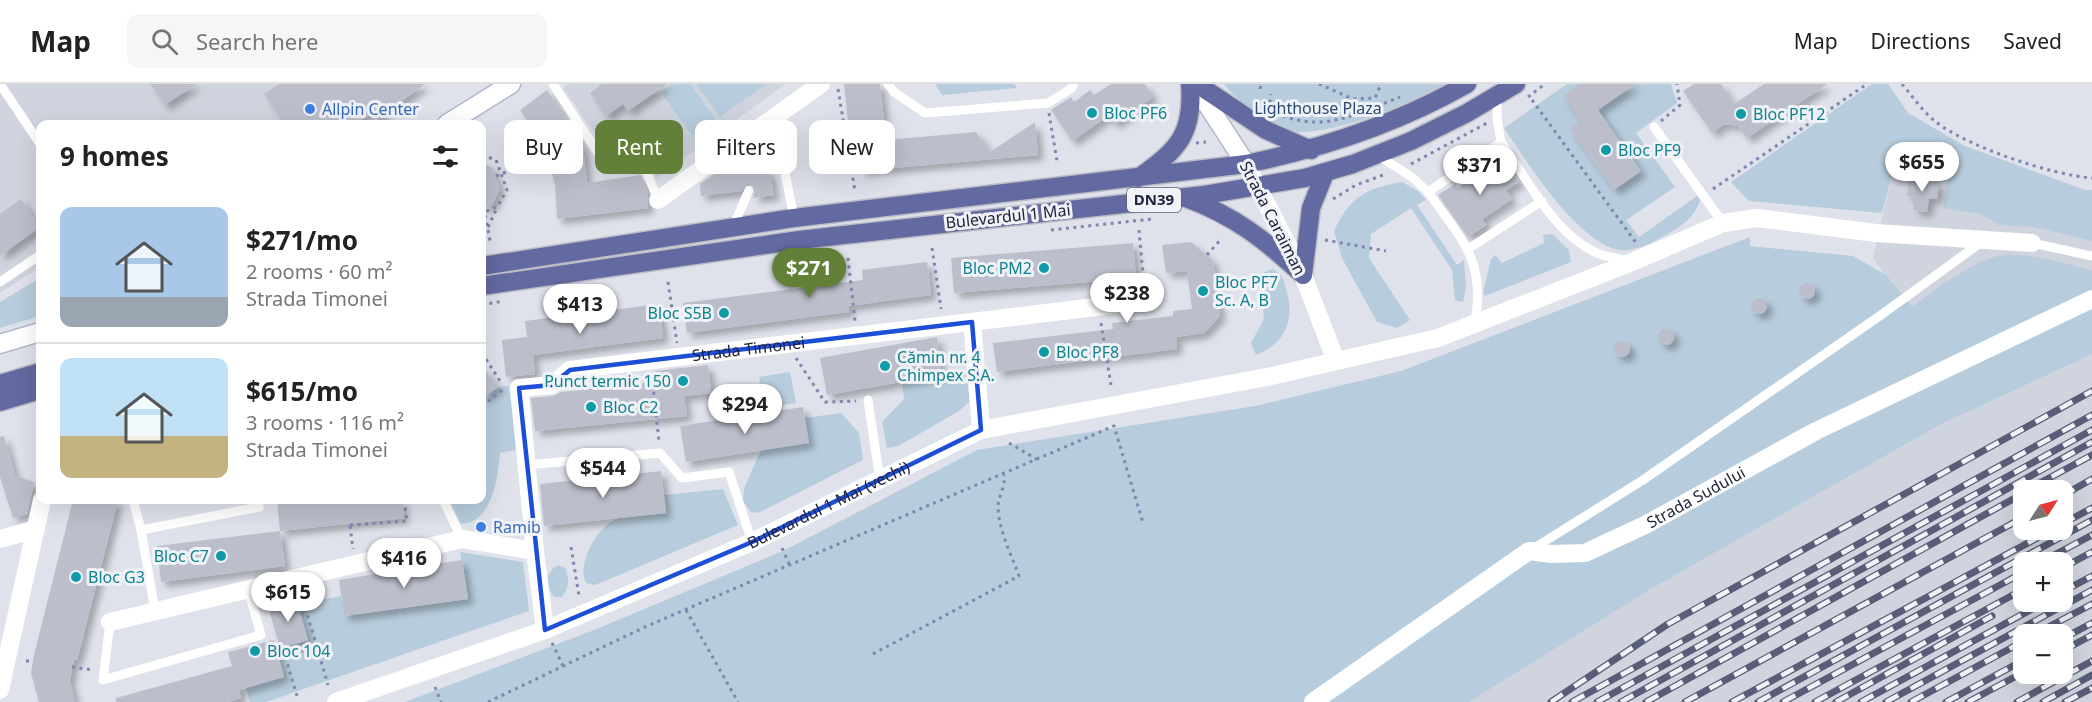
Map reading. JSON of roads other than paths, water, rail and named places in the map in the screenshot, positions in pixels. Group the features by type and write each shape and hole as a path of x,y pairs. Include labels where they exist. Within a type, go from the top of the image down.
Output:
{"main road":[{"path":"1137,178 1171,152 1186,132 1191,117 1193,84 1266,130 1311,150"},
{"name":"Bulevardul 1 Mai","path":"486,265 794,218 1246,164 1311,150 1400,117 1467,84"},
{"name":"Bulevardul 1 Mai","path":"486,285 799,240 1259,187 1324,173 1377,155 1439,128 1516,84"},
{"path":"1303,275 1311,208 1324,173"},
{"path":"1182,197 1237,220 1263,238 1303,275"},
{"path":"0,384 36,373"},
{"path":"0,402 36,391"}],"street":[{"path":"453,120 511,84"},
{"path":"658,200 821,84"},
{"name":"Strada Caraiman","path":"1193,84 1259,187 1303,275 1336,361"},
{"path":"1336,361 1438,338 1636,256 1723,223 1756,218 1876,233 2032,243"},
{"name":"Strada Sudului","path":"1529,551 1551,554 1585,553 1645,525 1816,431 2092,299"},
{"name":"Strada Timonei","path":"526,465 512,388 552,385 570,370 1146,301"},
{"path":"972,322 981,430"},
{"path":"0,344 36,333"},
{"name":"Bulevardul 1 Mai (vechi)","path":"336,702 549,637 752,542 981,430 1267,377 1336,361"},
{"path":"526,465 535,551 549,637"},
{"path":"0,692 2,670 41,504"},
{"path":"0,539 36,529"},
{"path":"110,622 462,538 535,551"},
{"path":"1313,702 1529,551"}],"lane":[{"path":"0,84 36,138"},
{"path":"553,84 604,162 644,166 658,200"},
{"path":"888,84 894,92 926,113 1048,103 1072,88 1073,84"},
{"path":"1497,95 1497,118 1501,142 1558,224 1577,241 1599,254 1636,256"},
{"path":"1654,127 1723,223"},
{"path":"1428,192 1501,142"},
{"path":"1377,155 1412,177 1428,192 1468,249 1477,268 1479,285 1475,323"},
{"path":"785,174 794,218"},
{"path":"733,227 749,190"},
{"path":"1468,249 1542,201"},
{"path":"1529,551 1643,480 1881,315 1984,240"},
{"path":"2032,243 2092,256"},
{"path":"0,282 36,258"},
{"path":"868,400 880,480"},
{"path":"526,465 660,453 682,478 729,472 752,542"},
{"path":"135,504 155,611"},
{"path":"141,530 259,507 259,504"},
{"path":"445,504 462,538"},
{"path":"110,622 103,680 261,635 248,589"},
{"path":"0,692 4,702"}],"railway":[{"path":"1551,702 1668,624 2092,391"},
{"path":"1572,702 2092,415"},
{"path":"1597,702 2092,430"},
{"path":"1621,702 2092,442"},
{"path":"2046,480 2092,455"},
{"path":"2073,490 2092,479"},
{"path":"1646,702 2013,499"},
{"path":"2073,518 2092,508"},
{"path":"1758,702 2092,520"},
{"path":"1685,702 2013,523"},
{"path":"2060,552 2092,535"},
{"path":"1732,702 2033,540"},
{"path":"2073,562 2092,552"},
{"path":"2073,586 2092,576"},
{"path":"1783,702 2013,578"},
{"path":"1886,702 2092,590"},
{"path":"1815,702 2013,595"},
{"path":"2054,624 2092,604"},
{"path":"1861,702 2027,612"},
{"path":"1836,702 1992,616"},
{"path":"2073,633 2092,623"},
{"path":"2073,645 2092,635"},
{"path":"1911,702 2013,647"},
{"path":"2017,702 2092,661"},
{"path":"1946,702 2013,666"},
{"path":"2043,702 2092,675"},
{"path":"1968,702 2013,678"},
{"path":"2065,702 2092,688"}],"place":[{"name":"Allpin Center","path":"310,109"},
{"name":"Bloc PF6","path":"1092,113"},
{"name":"Bloc PF12","path":"1741,114"},
{"name":"Bloc PF9","path":"1606,150"},
{"name":"Bloc PM2","path":"1044,268"},
{"name":"Bloc PF7 Sc. A, B","path":"1203,291"},
{"name":"Bloc S5B","path":"724,313"},
{"name":"Bloc PF8","path":"1044,352"},
{"name":"Cămin nr. 4 Chimpex S.A.","path":"885,366"},
{"name":"Punct termic 150","path":"683,381"},
{"name":"Bloc C2","path":"591,407"},
{"name":"Ramib","path":"481,527"},
{"name":"Bloc C7","path":"221,556"},
{"name":"Bloc G3","path":"76,577"},
{"name":"Bloc 104","path":"255,651"}],"park label":[{"name":"Lighthouse Plaza","path":"1318,108"}]}
